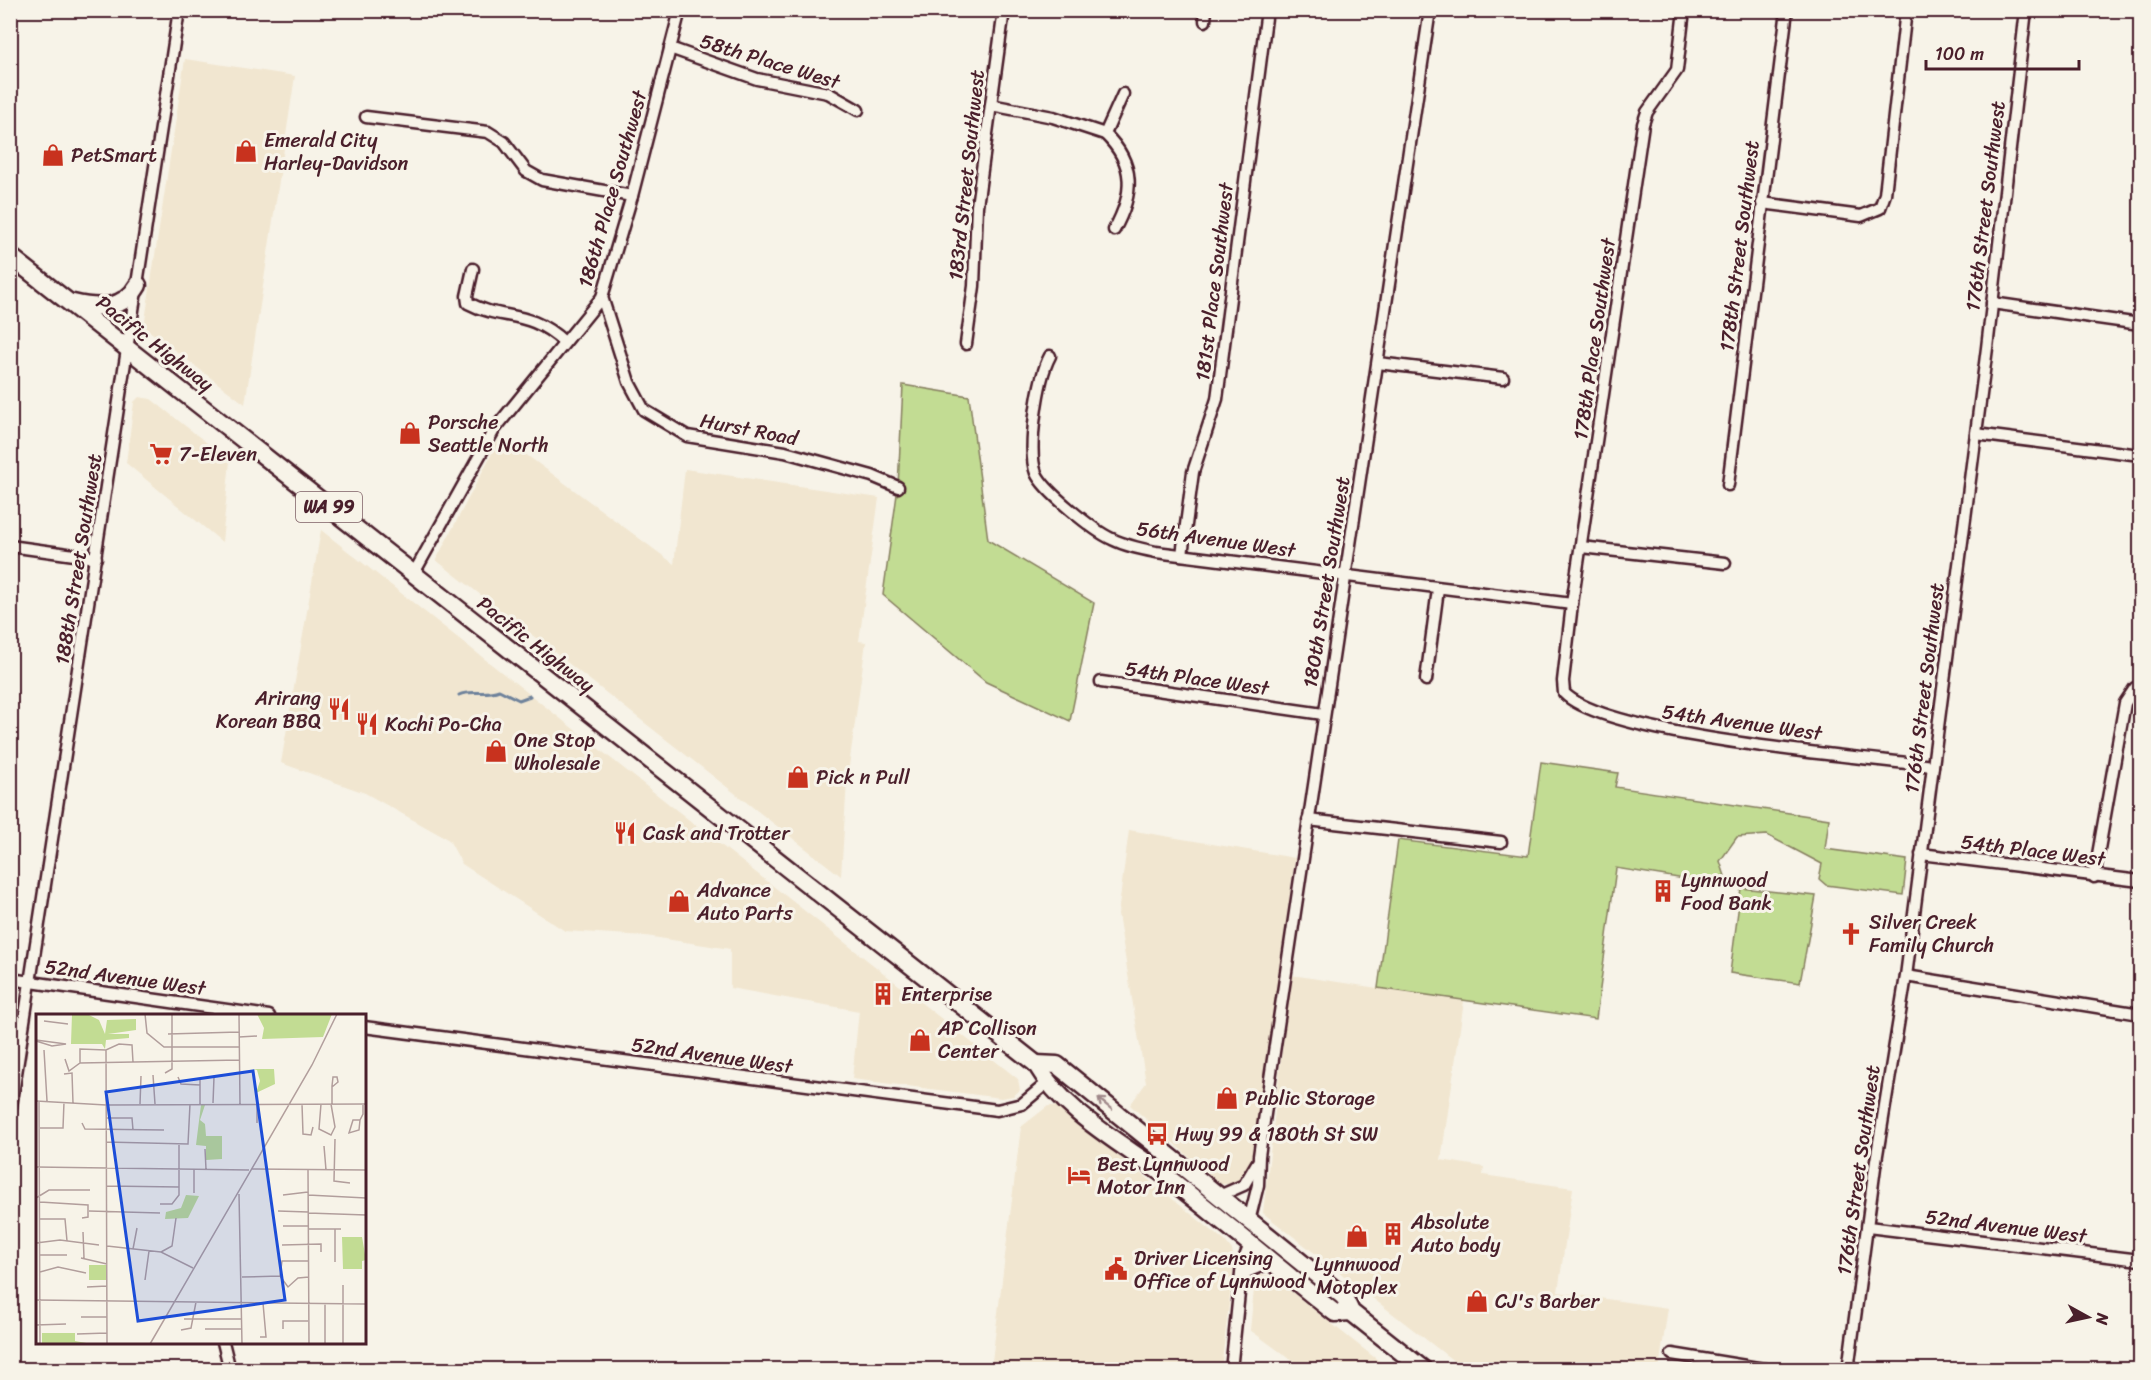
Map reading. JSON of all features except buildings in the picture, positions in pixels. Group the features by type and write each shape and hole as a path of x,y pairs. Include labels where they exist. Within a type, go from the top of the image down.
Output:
{"highway":[{"name":"Pacific Highway","path":"10,256 1036,1064 1047,1083 1103,1132 1175,1184 1335,1313 1351,1312"},
{"path":"69,302 100,307 114,306 131,295 138,285"},
{"name":"Pacific Highway","path":"1036,1064 1057,1065 1344,1297 1351,1312 1424,1370"},
{"path":"1047,1083 1086,1089"},
{"path":"1175,1184 1203,1195 1235,1218 1250,1221"},
{"path":"1250,1245 1260,1243 1278,1254 1299,1260"}],"street":[{"name":"188th Street Southwest","path":"10,1113 179,10"},
{"name":"186th Place Southwest","path":"414,573 494,430 602,297 632,195 680,10"},
{"name":"183rd Street Southwest","path":"966,344 974,285 977,206 1004,10"},
{"name":"181st Place Southwest","path":"1182,555 1193,472 1217,399 1267,10"},
{"name":"180th Street Southwest","path":"1250,1221 1258,1185 1259,1160 1323,714 1346,576 1430,10"},
{"name":"178th Place Southwest","path":"1563,681 1572,604 1643,124 1647,112 1677,70 1684,10"},
{"name":"178th Street Southwest","path":"1728,485 1787,10"},
{"path":"1762,203 1861,216 1875,212 1885,194 1906,10"},
{"name":"176th Street Southwest","path":"1848,1370 1906,976 1976,434 2026,10"},
{"name":"58th Place West","path":"670,48 757,79 828,93 858,111"},
{"path":"1105,134 1123,94"},
{"path":"991,105 1053,117 1105,134 1117,146 1126,160 1128,171 1126,207 1114,230"},
{"path":"366,117 488,132 504,142 526,171 542,180 632,195"},
{"path":"473,269 467,296 468,303 534,320 549,327 564,342"},
{"name":"Hurst Road","path":"602,297 629,382 644,410 687,436 785,452 872,476 898,487"},
{"path":"1992,303 2140,324"},
{"name":"56th Avenue West","path":"1050,356 1042,371 1032,453 1037,476 1047,488 1110,538 1140,549 1438,589 1572,604"},
{"path":"1378,363 1503,378"},
{"path":"1976,434 2140,455"},
{"path":"10,546 96,558"},
{"path":"1581,547 1725,563"},
{"path":"1426,680 1438,589"},
{"name":"54th Avenue West","path":"1563,681 1564,693 1572,701 1643,726 1725,740 1933,766"},
{"name":"54th Place West","path":"1101,682 1323,714"},
{"path":"2094,877 2125,703 2138,688"},
{"path":"1308,820 1502,843"},
{"name":"54th Place West","path":"1921,854 2140,882"},
{"path":"1906,976 2140,1014"},
{"name":"52nd Avenue West","path":"10,979 261,1014"},
{"name":"52nd Avenue West","path":"366,1028 997,1110 1022,1104 1047,1083"},
{"path":"1219,1196 1244,1185 1259,1160"},
{"name":"52nd Avenue West","path":"1868,1227 2140,1260"},
{"path":"1231,1370 1243,1259 1250,1245"},
{"path":"1241,1282 1247,1272 1271,1262"},
{"path":"223,1344 228,1369"},
{"path":"1672,1354 1770,1370"}],"shaded area":[{"path":"185,59 295,76 245,404 144,327"},
{"path":"139,397 151,399 230,461 222,542 126,463 134,402"},
{"name":"Pick n Pull","path":"501,436 674,564 685,469 879,498 859,641 866,642 847,781 841,876 436,560"},
{"path":"321,530 1018,1079 1020,1090 1013,1096 1001,1098 852,1079 859,1011 730,988 730,949 646,936 565,931 462,864 449,840 365,793 281,763"},
{"path":"1129,830 1295,858 1253,1155 1247,1171 1238,1181 1231,1184 1220,1184 1130,1105 1146,1083 1118,914"},
{"path":"1291,975 1464,1001 1441,1160 1484,1167 1483,1175 1573,1188 1558,1292 1668,1308 1659,1369 1464,1369 1263,1213"},
{"path":"1048,1106 1056,1106 1225,1241 1232,1250 1234,1263 1221,1369 991,1369 1021,1127"},
{"path":"1259,1275 1270,1275 1389,1369 1304,1369 1250,1330 1255,1279"}],"green space":[{"path":"903,385 969,396 988,540 1094,603 1070,721 986,682 883,595 898,487"},
{"path":"1541,762 1618,773 1615,787 1829,819 1825,849 1907,860 1903,895 1826,885 1819,879 1822,864 1767,835 1737,837 1720,861 1725,876 1691,880 1616,868 1596,1019 1378,988 1398,840 1528,856"},
{"path":"1741,888 1816,896 1800,983 1730,973"}],"waterway":[{"path":"459,695 499,690 519,700 530,696"}],"place":[{"name":"Emerald City Harley-Davidson","path":"246,151"},
{"name":"PetSmart","path":"53,155"},
{"name":"Porsche Seattle North","path":"410,433"},
{"name":"7-Eleven","path":"161,454"},
{"name":"Arirang Korean BBQ","path":"339,709"},
{"name":"Kochi Po-Cha","path":"367,724"},
{"name":"One Stop Wholesale","path":"496,751"},
{"name":"Pick n Pull","path":"798,777"},
{"name":"Cask and Trotter","path":"625,833"},
{"name":"Lynnwood Food Bank","path":"1663,891"},
{"name":"Advance Auto Parts","path":"679,901"},
{"name":"Silver Creek Family Church","path":"1851,934"},
{"name":"Enterprise","path":"883,994"},
{"name":"AP Collison Center","path":"920,1040"},
{"name":"Public Storage","path":"1227,1098"},
{"name":"Hwy 99 & 180th St SW","path":"1157,1134"},
{"name":"Best Lynnwood Motor Inn","path":"1079,1175"},
{"name":"Absolute Auto body","path":"1393,1234"},
{"name":"Lynnwood Motoplex","path":"1357,1236"},
{"name":"Driver Licensing Office of Lynnwood","path":"1116,1269"},
{"name":"CJ's Barber","path":"1477,1301"}]}
